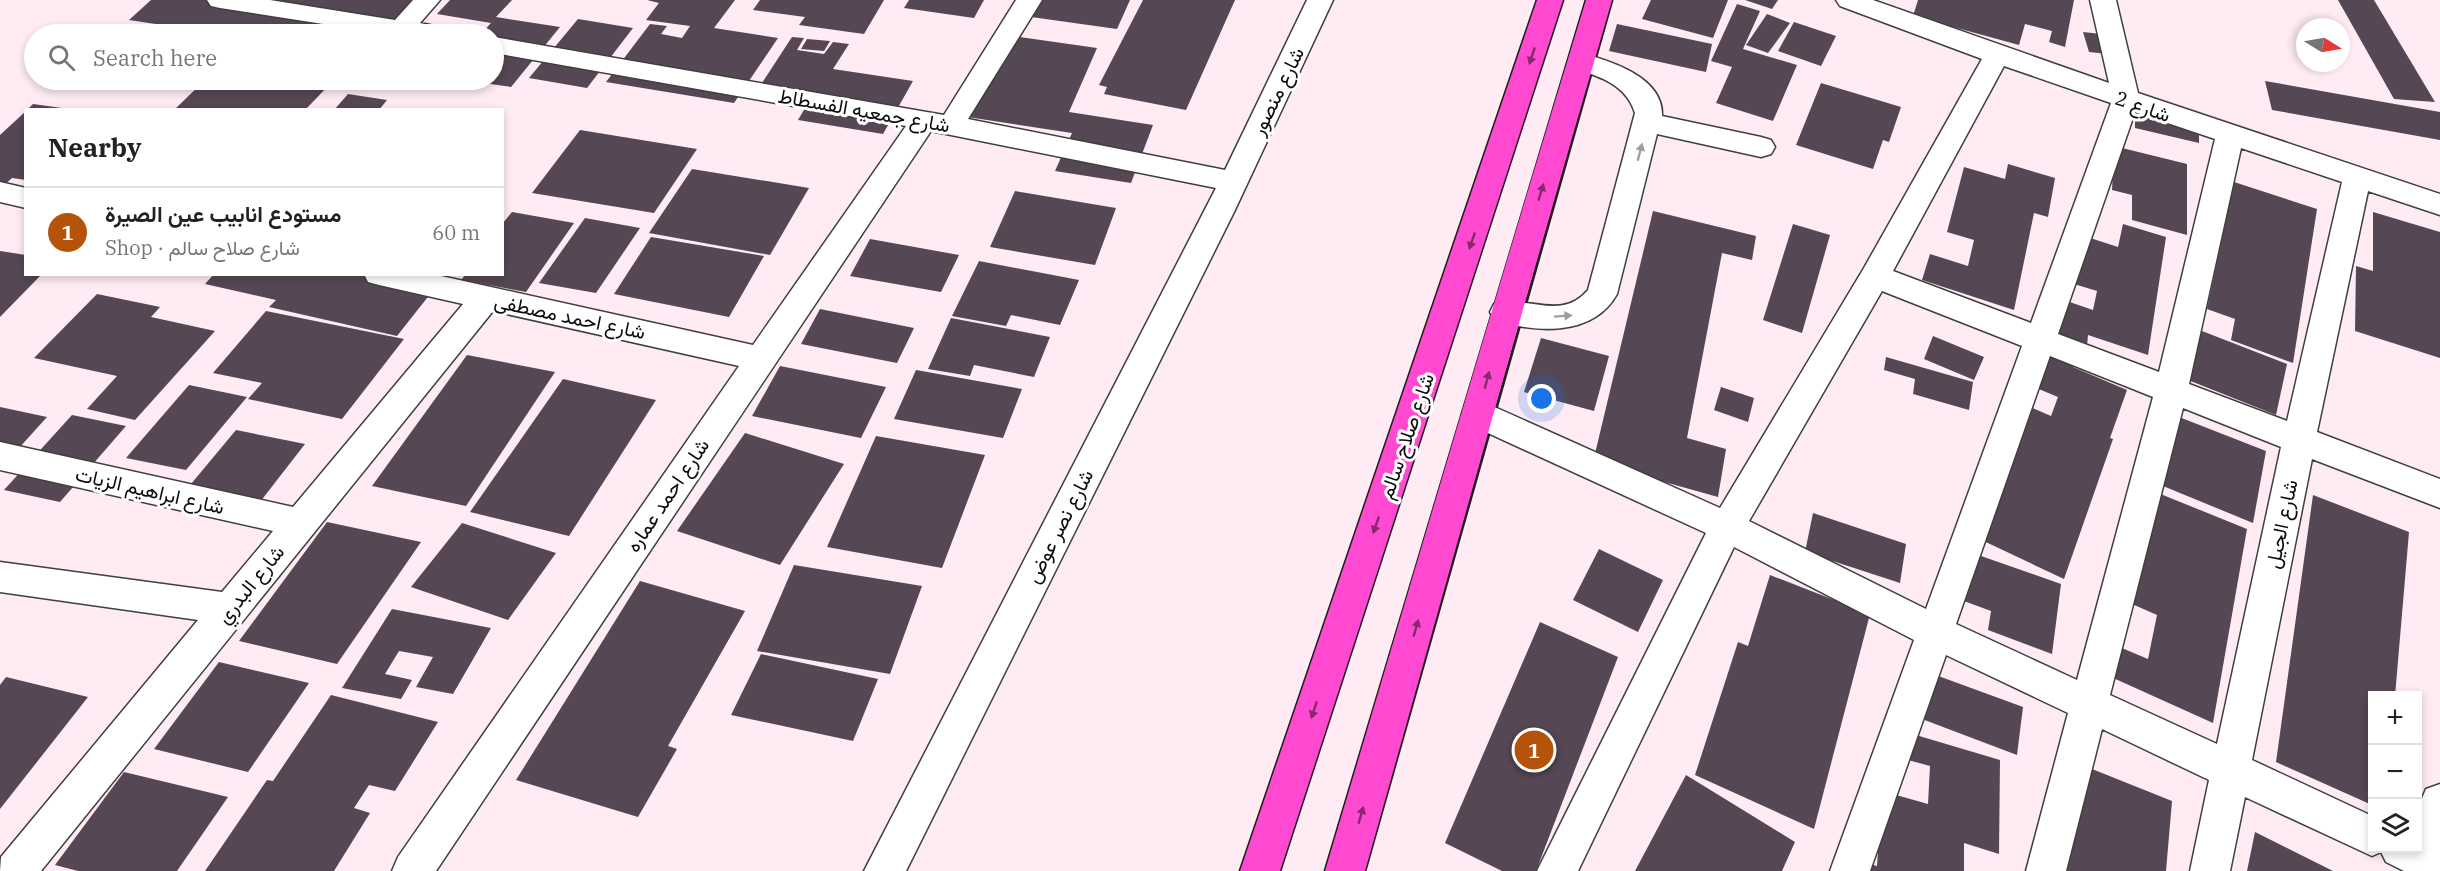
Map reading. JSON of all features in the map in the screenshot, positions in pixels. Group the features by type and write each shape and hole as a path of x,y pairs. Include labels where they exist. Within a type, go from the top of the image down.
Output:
{"highway":[{"name":"شارع صلاح سالم","path":"1260,871 1551,0"},
{"path":"1345,871 1478,414 1505,312 1599,0"}],"street":[{"path":"220,0 375,24"},
{"path":"405,24 427,0"},
{"name":"شارع احمد عماره","path":"412,871 761,359 1029,0"},
{"name":"شارع منصور","path":"1233,181 1320,0"},
{"name":"شارع 2","path":"1849,0 2126,100 2440,205"},
{"path":"1850,871 2126,100 2103,0"},
{"name":"شارع جمعيه الفسطاط","path":"504,47 938,123 1233,181"},
{"path":"1564,868 1727,527 1875,276 1997,55"},
{"path":"1505,312 1563,318 1589,310 1602,294 1649,113 1647,102 1633,84 1607,70 1581,62"},
{"path":"1647,122 1761,147"},
{"path":"2046,871 2171,390 2230,135"},
{"name":"شارع الجيل","path":"2210,871 2299,439 2357,177"},
{"name":"شارع نصر عوض","path":"884,871 1233,181"},
{"path":"0,192 24,198"},
{"name":"شارع احمد مصطفى","path":"388,276 761,359"},
{"path":"1875,276 2440,494"},
{"name":"شارع البدري","path":"15,871 486,298"},
{"path":"1478,414 1727,527 1936,633 2368,834"},
{"name":"شارع ابراهيم الزيات","path":"1,457 300,523"},
{"path":"0,577 231,609"},
{"path":"2428,863 2440,803"}],"building":[{"path":"151,0 414,0 391,24 156,24 129,20"},
{"path":"450,0 512,0 496,17 560,27 511,87 504,86 504,24 490,24 437,14"},
{"path":"647,0 735,0 714,28 778,38 734,103 606,82 650,24 667,26 661,34 682,38 690,26 646,20 659,3"},
{"path":"760,0 884,0 864,34 799,25 805,17 753,10"},
{"path":"909,0 984,0 974,18 904,8"},
{"path":"1032,0 1130,0 1117,29 1024,16"},
{"path":"1143,0 1235,0 1186,110 1104,94 1107,87 1099,85"},
{"path":"1651,0 1728,0 1713,38 1642,19"},
{"path":"1745,0 1778,0 1772,9"},
{"path":"1918,0 2074,0 2065,47 2049,42 2052,31 2025,24 2019,45 1913,16"},
{"path":"2338,0 2374,0 2435,102 2394,99"},
{"path":"1737,4 1760,11 1743,49 1797,65 1773,121 1716,103 1732,67 1711,61"},
{"path":"1767,14 1790,23 1768,53 1746,45"},
{"path":"578,19 633,28 587,88 529,78"},
{"path":"1794,22 1836,36 1821,66 1778,51"},
{"path":"1617,24 1712,44 1706,72 1609,51"},
{"path":"2083,32 2101,34 2108,54 2089,52"},
{"path":"1006,35 1097,48 1069,112 1153,125 1131,183 1055,171 1072,133 961,116"},
{"path":"792,37 804,38 797,50 824,54 833,42 849,44 833,69 913,81 883,134 798,120 811,98 758,89"},
{"path":"807,39 830,41 824,51 801,49"},
{"path":"2265,81 2440,112 2440,140 2272,110"},
{"path":"1821,83 1901,107 1889,142 1883,140 1873,169 1796,145"},
{"path":"195,90 324,90 307,108 176,108"},
{"path":"348,94 387,100 381,108 336,108"},
{"path":"33,104 62,108 29,108"},
{"path":"2135,110 2199,125 2199,143 2135,128"},
{"path":"24,113 24,180 12,178 0,189 0,135"},
{"path":"580,130 697,149 654,213 532,193"},
{"path":"2114,146 2187,164 2187,235 2132,220 2132,195 2112,190"},
{"path":"2008,164 2055,178 2048,217 2034,213 2014,310 1922,280 1930,254 1968,266 1974,240 1947,232 1964,167 2005,179"},
{"path":"692,169 809,188 770,255 649,233"},
{"path":"2234,182 2317,209 2293,363 2231,340 2235,319 2207,309"},
{"path":"1015,191 1116,208 1095,265 990,247"},
{"path":"1653,211 1756,236 1752,260 1722,253 1687,438 1726,449 1718,497 1593,462"},
{"path":"512,212 574,223 526,292 461,280 464,276 504,276 504,222"},
{"path":"2373,212 2440,232 2440,358 2355,331 2356,266 2373,271"},
{"path":"585,218 640,228 596,293 539,283"},
{"path":"1793,224 1830,235 1802,333 1763,320"},
{"path":"2123,224 2166,237 2148,355 2088,335 2087,346 2050,334 2058,298 2093,310 2097,291 2074,284 2084,236 2118,247"},
{"path":"651,237 764,256 729,317 614,294"},
{"path":"870,239 959,255 941,292 850,276"},
{"path":"0,251 24,255 24,276 40,276 0,317"},
{"path":"979,261 1079,280 1060,325 1011,315 1006,326 952,316"},
{"path":"212,276 444,276 397,336 269,307 276,300 205,284"},
{"path":"97,294 160,307 151,317 215,331 135,420 87,409 117,376 34,358"},
{"path":"820,309 914,328 897,363 801,344"},
{"path":"266,311 404,339 342,419 248,399 262,383 213,373"},
{"path":"951,318 1050,337 1034,377 974,365 970,376 928,369"},
{"path":"2202,331 2287,364 2276,415 2188,380"},
{"path":"1933,336 1984,357 1974,380 1924,359"},
{"path":"1541,338 1609,356 1594,411 1524,392"},
{"path":"2046,344 2076,357 2073,367 2127,390 2110,438 2113,439 2064,579 1973,536 2028,406 2051,416 2058,397 2029,385"},
{"path":"467,355 555,372 466,506 372,486"},
{"path":"1886,357 1973,382 1969,410 1913,394 1915,379 1884,370"},
{"path":"780,366 886,387 861,438 752,416"},
{"path":"916,370 1022,389 1003,438 894,419"},
{"path":"563,379 656,400 569,536 470,512"},
{"path":"189,385 247,397 186,470 126,458"},
{"path":"1721,387 1754,398 1748,422 1714,410"},
{"path":"0,407 47,417 0,469"},
{"path":"72,415 126,426 60,502 4,490"},
{"path":"2179,417 2266,451 2253,523 2163,486"},
{"path":"236,430 305,444 243,524 171,508"},
{"path":"745,433 844,464 780,565 677,531"},
{"path":"876,436 985,455 942,568 827,547"},
{"path":"2158,493 2247,529 2213,723 2111,677 2117,646 2148,659 2157,615 2132,604"},
{"path":"2313,495 2409,532 2395,691 2368,691 2368,803 2276,762"},
{"path":"1813,513 1906,544 1900,583 1805,552"},
{"path":"327,522 421,542 337,664 239,641"},
{"path":"462,523 556,553 508,620 411,587"},
{"path":"1599,549 1663,580 1638,632 1573,600"},
{"path":"1961,549 2061,584 2052,654 1988,630 1991,611 1953,597"},
{"path":"794,565 922,586 890,674 757,651"},
{"path":"1770,575 1870,614 1814,829 1695,775 1738,642 1748,646"},
{"path":"640,581 745,611 668,746 677,749 638,817 516,780"},
{"path":"392,609 491,628 453,694 416,687 433,657 399,651 385,674 412,680 401,699 342,688"},
{"path":"1540,622 1618,657 1536,871 1502,871 1445,843"},
{"path":"761,654 878,679 853,741 731,715"},
{"path":"219,662 309,683 248,772 154,749"},
{"path":"1922,670 2023,707 2017,755 1914,716"},
{"path":"6,677 88,697 0,809 0,685"},
{"path":"331,695 438,722 395,791 369,785 354,808 370,813 334,871 205,871 267,780 273,781"},
{"path":"1899,730 2000,760 1999,854 1964,843 1964,871 1853,871 1854,859 1877,866 1882,791 1928,804 1930,766 1897,757"},
{"path":"2067,759 2172,801 2166,871 2052,871"},
{"path":"124,772 228,797 177,871 78,871 55,865"},
{"path":"1686,775 1795,842 1782,871 1635,871"},
{"path":"2255,832 2333,871 2247,871"}],"place":[{"name":"مستودع انابيب عين الصيرة","path":"1534,750"}]}
